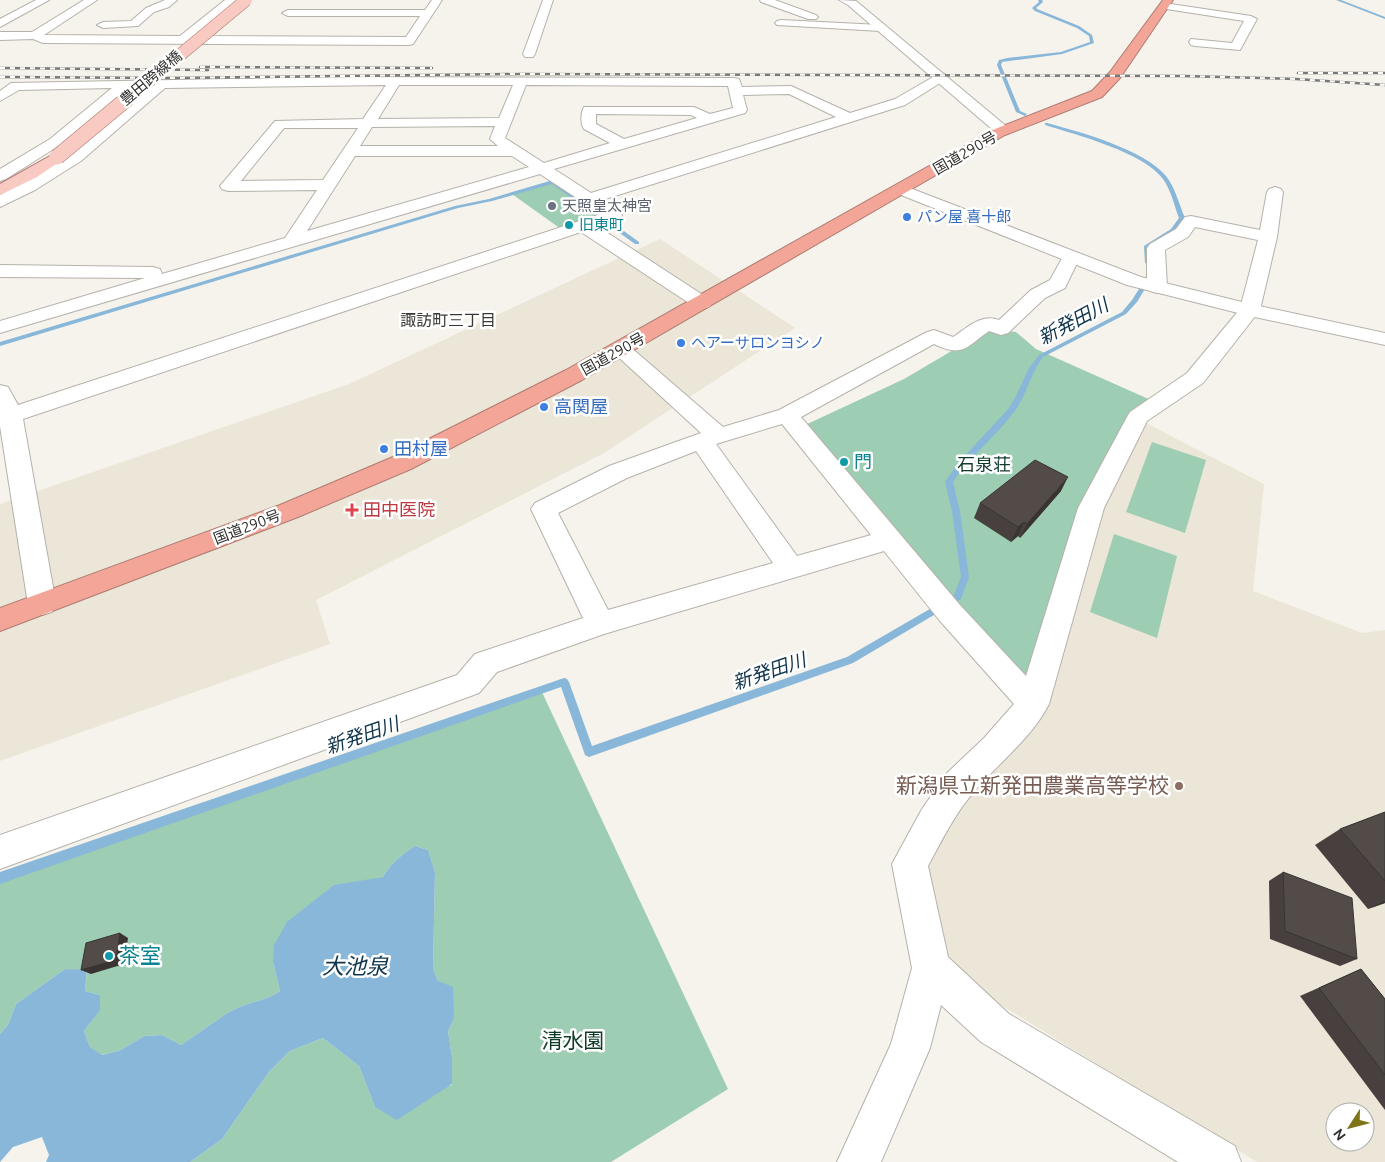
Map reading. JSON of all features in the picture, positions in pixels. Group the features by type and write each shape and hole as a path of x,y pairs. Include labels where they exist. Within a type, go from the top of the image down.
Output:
{"highway":[{"name":"国道290号","path":"0,620 289,511 402,463 574,375 902,190 1000,132 1097,94 1115,75 1166,3"}],"main road":[{"name":"豊田跨線橋","path":"0,190 57,157 246,0"}],"street":[{"path":"0,24 44,0"},
{"path":"34,35 92,0"},
{"path":"90,25 134,24 150,10 165,5 172,0"},
{"path":"184,39 232,0"},
{"path":"302,0 285,16 428,13"},
{"path":"0,36 410,41 437,0"},
{"path":"529,54 548,0"},
{"path":"765,0 816,18 813,25"},
{"path":"844,0 852,3 940,77 1001,129 1000,132"},
{"path":"1166,3 1251,19 1236,47 1196,42"},
{"path":"781,24 880,28"},
{"path":"51,25 71,25"},
{"path":"258,40 270,29"},
{"path":"589,199 900,102 940,77"},
{"path":"292,241 395,81"},
{"path":"0,97 16,86 395,81 734,82 740,110 0,327"},
{"path":"6,417 614,215 497,139 521,81"},
{"path":"0,202 29,187 76,158 160,85"},
{"path":"0,176 55,142 123,86"},
{"path":"736,91 791,90 848,118"},
{"path":"622,144 589,126 590,110 694,111 708,119"},
{"path":"328,185 228,186 280,124 504,122"},
{"path":"350,151 516,151"},
{"path":"902,190 1134,281 1250,310 1385,339"},
{"path":"859,1162 910,1048 931,968 910,864 934,821 959,784 995,748 1033,704 1091,508 1138,417 1196,378 1250,310 1268,237 1275,192"},
{"path":"1157,288 1156,248 1182,233 1191,221 1268,237"},
{"path":"583,225 702,303"},
{"path":"600,624 544,508 618,472 710,438 787,415 934,336 954,346 988,322 1001,329 1038,294 1058,284 1071,257"},
{"path":"0,271 183,273"},
{"path":"621,349 710,438 792,568"},
{"path":"0,392 42,604"},
{"path":"787,415 944,606 1033,704"},
{"path":"0,852 468,684 486,662 600,624 890,539"},
{"path":"931,968 995,1028 1218,1162"}],"shaded area":[{"path":"660,239 795,328 604,453 316,600 330,644 0,761 0,504 349,384"},
{"name":"新潟県立新発田農業高等学校","path":"1138,419 1264,484 1253,591 1362,633 1385,630 1385,1162 1257,1162 965,983 943,964 918,863 1002,754 1064,607"}],"green space":[{"path":"555,181 604,214 561,229 512,194"},
{"name":"石泉荘","path":"989,329 1016,332 1036,349 1153,401 1135,414 1031,696 803,426 904,379"},
{"path":"1152,442 1206,460 1185,533 1126,512"},
{"path":"1114,534 1177,556 1157,638 1090,612"},
{"name":"清水園","path":"541,690 728,1089 611,1162 190,1162 222,1139 269,1072 290,1051 323,1038 359,1066 375,1107 452,1085 452,1057 448,1031 454,1019 433,969 435,872 428,850 415,846 397,859 383,877 371,880 273,962 280,991 233,1010 181,1045 162,1035 144,1036 121,1050 101,1055 90,1047 84,1031 100,1009 100,995 85,991 87,971 65,969 16,1004 8,1025 0,1034 0,878"}],"water":[{"name":"大池泉","path":"415,846 428,850 435,872 433,969 438,981 453,987 454,1019 448,1031 452,1057 452,1084 397,1120 375,1107 359,1066 323,1038 290,1051 269,1072 222,1139 190,1162 46,1162 49,1155 42,1137 13,1147 0,1162 0,1034 8,1025 16,1004 65,969 87,970 85,991 100,995 100,1010 84,1031 90,1047 102,1055 121,1050 144,1036 162,1035 181,1045 233,1010 280,991 273,962 274,945 287,922 334,885 383,877 397,859"}],"building":[{"path":"1035,460 1068,477 1027,524 1024,522 1018,527 980,503"},
{"path":"1385,812 1385,881 1340,829"},
{"path":"1283,872 1352,898 1357,959 1285,931"},
{"path":"120,933 116,960 81,970 86,943"},
{"path":"1361,969 1385,999 1385,1075 1319,988"}],"waterway":[{"name":"新発田川","path":"1025,115 1018,112 999,65 1000,61 1062,53 1092,43 1091,36 1078,27 1036,10 1034,8 1041,2 1040,0"},
{"path":"1338,0 1385,18"},
{"name":"新発田川","path":"1047,124 1109,145 1140,159 1153,167 1166,180 1182,218 1173,230 1147,246 1148,263"},
{"path":"0,344 457,207 490,200 553,182 637,243"},
{"name":"新発田川","path":"0,878 564,682 589,752 850,660 958,597 965,577 956,511 949,482 963,463 1012,410 1032,368 1041,356 1124,313 1135,301 1148,279"}],"railway":[{"path":"200,67 432,68"},
{"path":"0,68 208,70"},
{"path":"1298,73 1385,73"},
{"path":"0,77 170,78 520,74 1183,76 1296,79 1385,85"}],"place":[{"name":"天照皇太神宮","path":"552,206"},
{"name":"パン屋 喜十郎","path":"907,217"},
{"name":"旧東町","path":"569,225"},
{"name":"ヘアーサロンヨシノ","path":"681,343"},
{"name":"高関屋","path":"544,407"},
{"name":"田村屋","path":"384,449"},
{"name":"門","path":"844,462"},
{"name":"田中医院","path":"352,510"},
{"name":"新潟県立新発田農業高等学校","path":"1179,786"},
{"name":"茶室","path":"109,956"}],"district":[{"name":"諏訪町三丁目","path":"448,320"}]}
